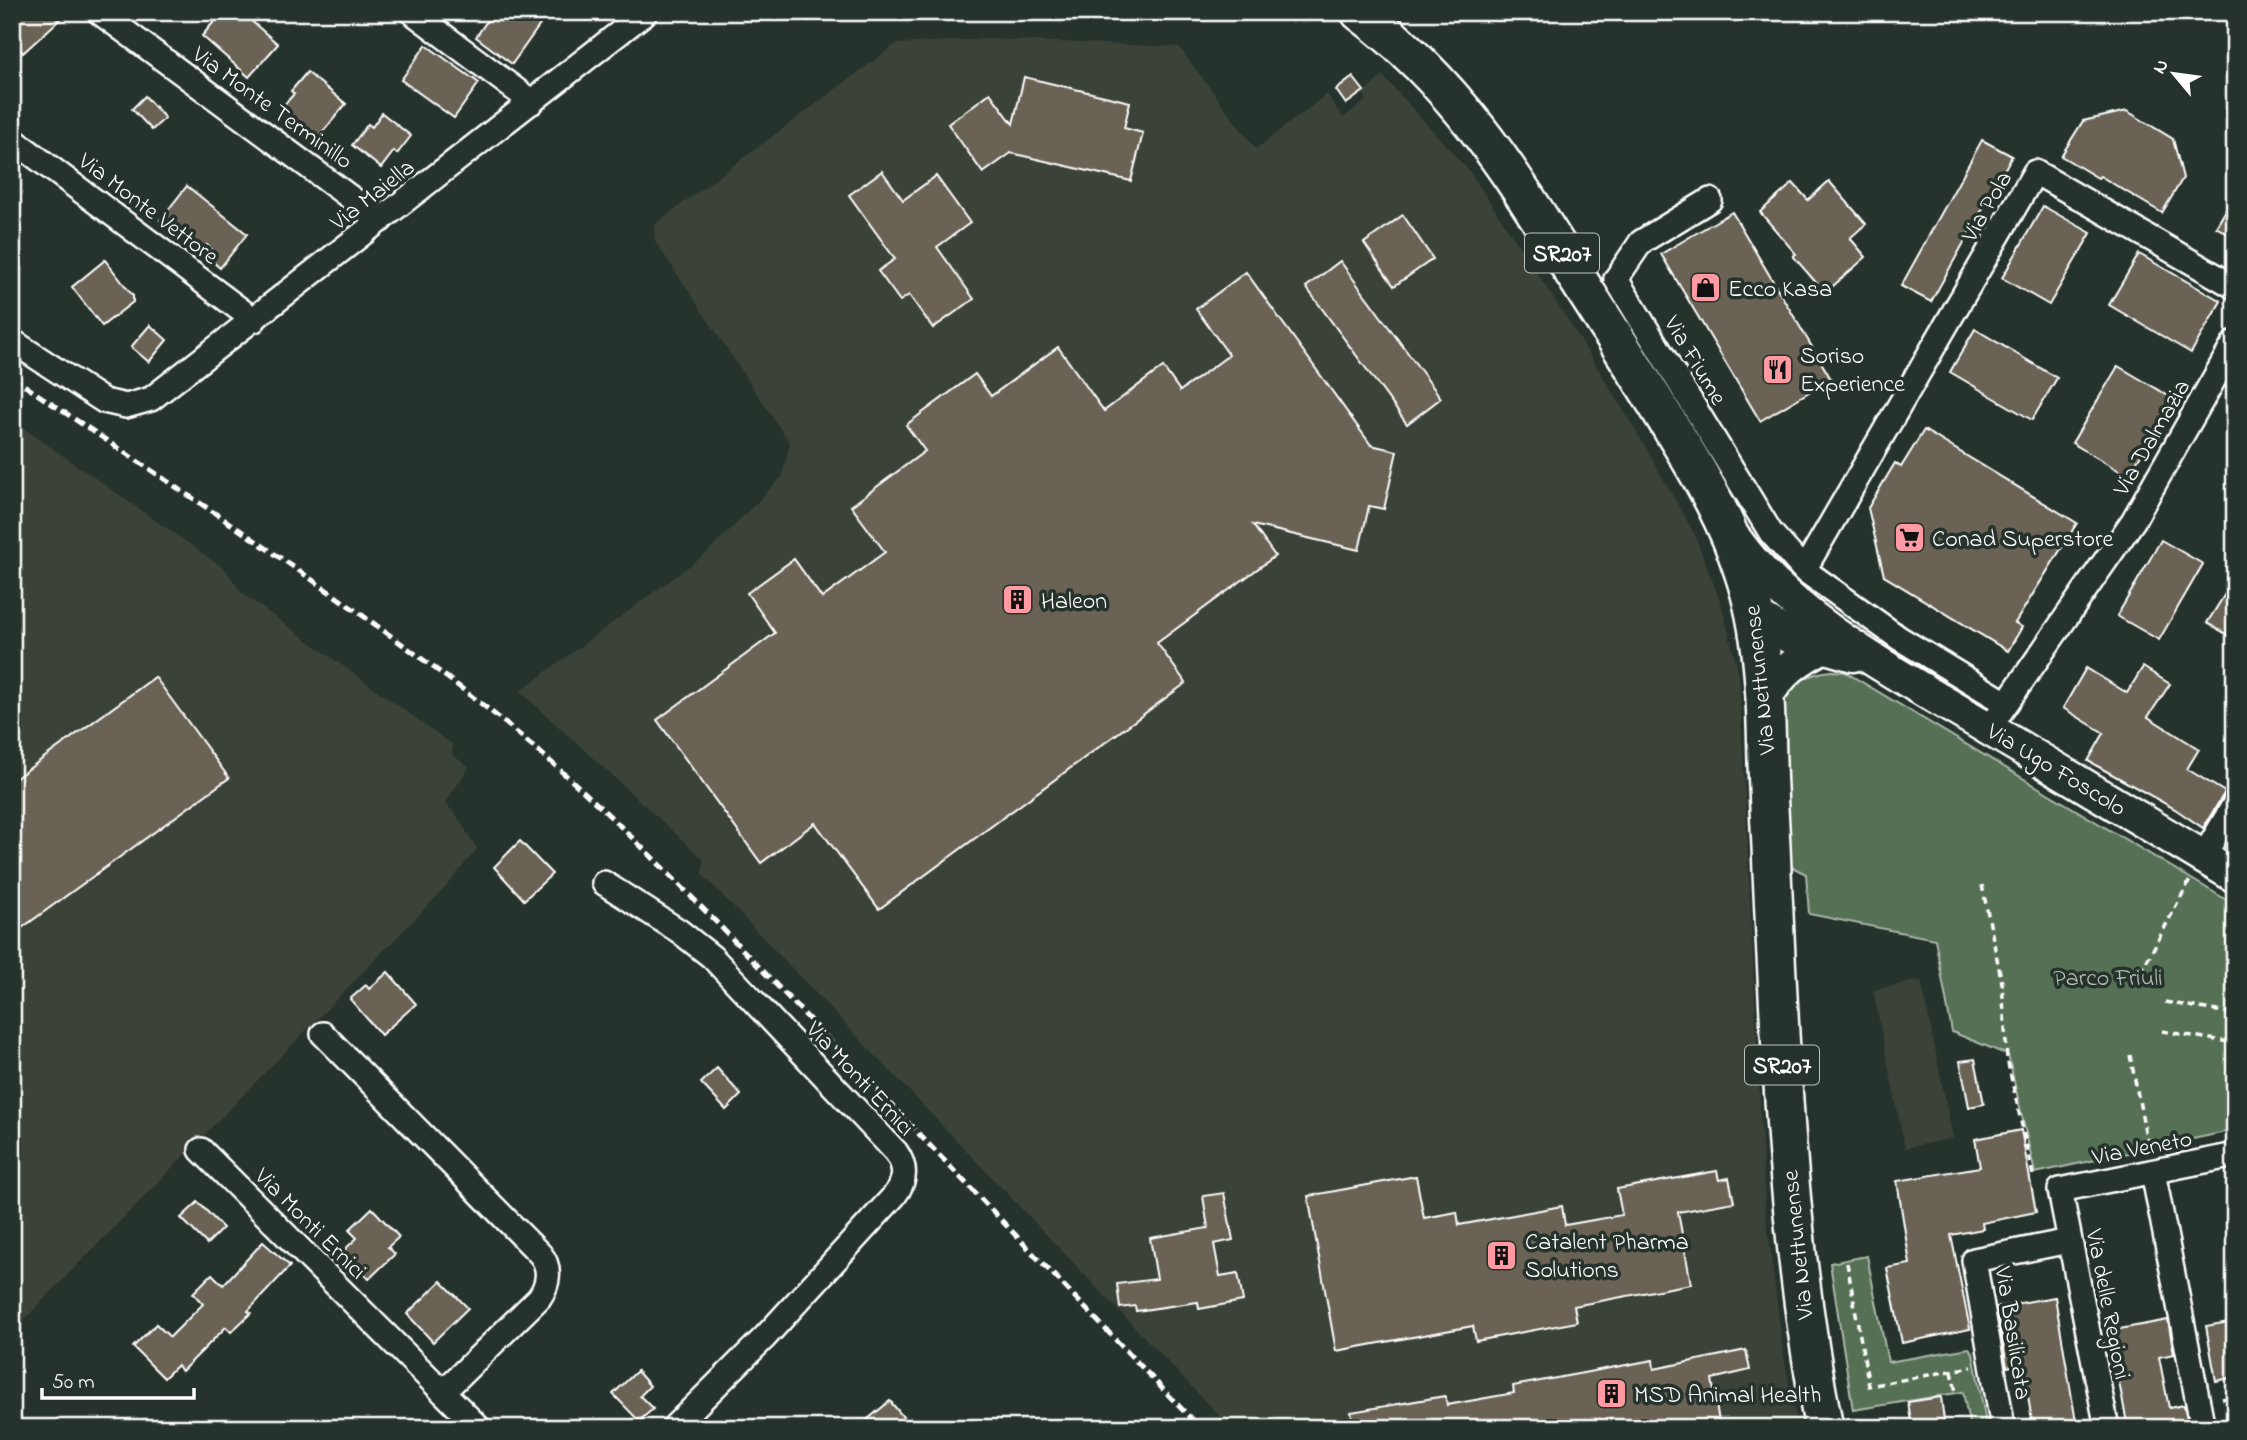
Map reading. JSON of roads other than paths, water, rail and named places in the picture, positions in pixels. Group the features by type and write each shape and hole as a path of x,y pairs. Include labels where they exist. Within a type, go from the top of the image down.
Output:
{"main road":[{"name":"Via Nettunense","path":"1360,12 1438,82 1495,150 1655,399 1706,485 1743,570 1755,615 1765,699 1781,1058 1791,1200 1807,1336 1824,1428"}],"street":[{"name":"Via Monte Terminillo","path":"99,12 381,220"},
{"path":"412,12 532,102"},
{"name":"Via Maiella","path":"12,341 110,404 126,406 157,396 646,12"},
{"name":"Via Monte Vettore","path":"12,139 254,320"},
{"name":"Via Pola","path":"1804,570 2035,172 2235,287"},
{"name":"Via Fiume","path":"1710,200 1641,242 1616,279 1771,533 1804,570 1899,638 1998,716"},
{"name":"Via Dalmazia","path":"1998,716 2133,521 2235,342"},
{"name":"Via Ugo Foscolo","path":"1725,524 1752,562 1825,631 1877,663 1998,716 2198,866 2235,876"},
{"path":"1765,699 1786,670 1803,656 1850,604"},
{"name":"Via Ugo Foscolo","path":"1755,615 1788,636 1825,631"},
{"path":"2198,866 2235,803"},
{"name":"Via Monti Ernici","path":"604,883 690,939 723,968 896,1152 904,1169 904,1180 894,1196 765,1337 673,1428"},
{"path":"323,1034 540,1254 546,1265 547,1282 539,1298 443,1392"},
{"name":"Via Monti Ernici","path":"201,1150 479,1428"},
{"name":"Via Veneto","path":"2060,1190 2151,1161 2235,1155"},
{"path":"2151,1161 2203,1428"},
{"name":"Via delle Regioni","path":"2060,1190 2107,1428"},
{"name":"Via Basilicata","path":"2003,1428 1974,1260 2069,1241"}],"railway":[{"path":"12,377 358,612 470,695 568,777 720,926 1200,1428"}],"place":[{"name":"Ecco Kasa","path":"1705,288"},
{"name":"Soriso Experience","path":"1777,369"},
{"name":"Conad Superstore","path":"1909,538"},
{"name":"Haleon","path":"1018,600"},
{"name":"Catalent Pharma Solutions","path":"1502,1255"},
{"name":"MSD Animal Health","path":"1611,1394"}],"park label":[{"name":"Parco Friuli","path":"2108,977"}]}
